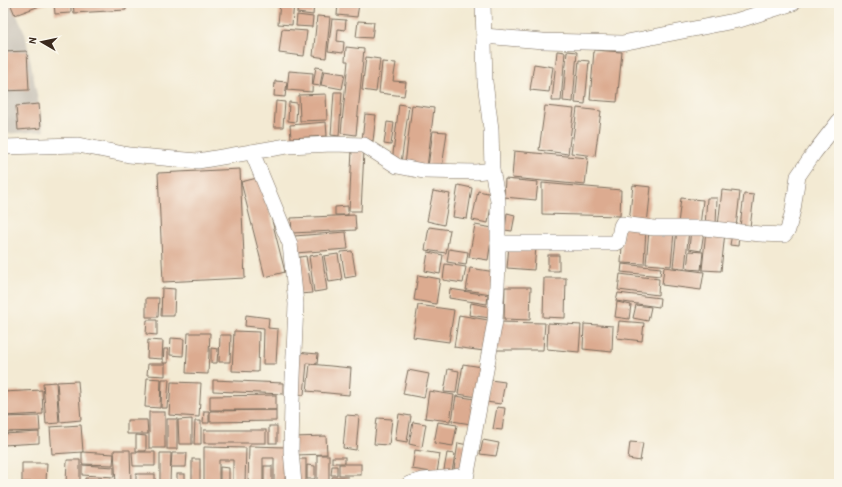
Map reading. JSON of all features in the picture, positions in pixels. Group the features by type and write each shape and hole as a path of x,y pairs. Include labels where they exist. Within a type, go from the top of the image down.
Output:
{"street":[{"path":"410,484 423,480 454,477 466,479 495,321 498,201 492,170 491,129 485,82 483,3"},
{"path":"484,36 543,42 622,43 739,20 793,3"},
{"path":"498,243 616,243 618,242 620,226 622,224 654,228 704,228 784,235 788,230 793,210 798,176 839,121"},
{"path":"3,147 78,145 129,155 198,161 287,146 333,144 364,145 397,166 423,171 476,172 492,170"},
{"path":"252,152 290,244 296,304 291,437 294,484"}],"shaded area":[{"path":"3,3 11,3 25,33 44,131 3,134"}],"building":[{"path":"10,3 48,3 15,15"},
{"path":"54,3 71,3 71,13 55,14"},
{"path":"73,3 126,3 126,10 74,13"},
{"path":"280,3 294,3 292,25 278,24"},
{"path":"298,3 314,3 313,15 297,13"},
{"path":"338,3 359,4 357,17 337,15"},
{"path":"297,15 313,17 312,27 296,26"},
{"path":"317,16 330,17 326,58 313,56"},
{"path":"332,19 346,20 345,30 338,29 337,41 344,42 343,53 328,51"},
{"path":"358,21 374,22 372,38 356,37"},
{"path":"282,29 307,31 304,56 279,53"},
{"path":"346,47 364,49 356,135 341,133 348,61 345,61"},
{"path":"594,50 622,52 617,102 590,100"},
{"path":"27,51 29,90 3,91 3,52"},
{"path":"557,51 565,52 561,101 552,101"},
{"path":"567,51 577,52 573,102 563,101"},
{"path":"366,57 380,59 376,92 362,90"},
{"path":"579,60 589,61 585,104 575,103"},
{"path":"382,62 396,63 393,81 406,82 404,96 379,93"},
{"path":"534,64 553,67 549,92 530,90"},
{"path":"316,67 323,68 320,86 313,85"},
{"path":"289,71 313,73 312,92 287,90"},
{"path":"324,71 345,74 342,89 321,85"},
{"path":"275,81 287,82 285,97 274,96"},
{"path":"334,92 342,92 339,136 331,135"},
{"path":"326,94 327,120 300,121 299,95"},
{"path":"276,101 285,102 283,127 274,127"},
{"path":"289,102 297,103 296,122 288,121"},
{"path":"39,104 41,128 18,130 16,106"},
{"path":"399,104 409,106 401,163 392,162"},
{"path":"412,105 434,108 427,168 405,165"},
{"path":"545,106 574,109 568,154 539,150"},
{"path":"577,108 601,111 595,156 571,153"},
{"path":"365,114 376,115 373,141 362,140"},
{"path":"326,122 327,136 291,138 290,125"},
{"path":"387,122 394,123 391,145 384,144"},
{"path":"433,131 447,132 442,168 428,166"},
{"path":"352,150 364,151 361,211 349,211"},
{"path":"514,151 588,158 585,185 512,178"},
{"path":"240,169 245,278 163,282 158,173"},
{"path":"261,177 285,272 265,277 241,182"},
{"path":"505,179 538,182 536,200 504,197"},
{"path":"542,183 621,190 620,216 542,214"},
{"path":"458,185 472,188 467,219 453,217"},
{"path":"633,185 651,187 647,224 629,222"},
{"path":"722,190 740,192 736,228 718,226"},
{"path":"433,191 450,194 444,225 427,221"},
{"path":"478,191 493,194 488,223 472,220"},
{"path":"744,194 754,195 750,228 740,227"},
{"path":"681,198 703,200 700,226 678,224"},
{"path":"707,198 717,198 716,226 705,226"},
{"path":"348,206 348,215 335,215 335,207"},
{"path":"507,213 515,215 512,231 505,230"},
{"path":"355,215 356,230 292,233 291,218"},
{"path":"475,225 493,228 488,260 469,257"},
{"path":"429,227 450,230 446,253 425,250"},
{"path":"623,227 646,229 644,264 621,263"},
{"path":"677,229 689,230 685,268 673,267"},
{"path":"691,229 704,231 701,251 689,249"},
{"path":"649,230 674,232 671,266 646,264"},
{"path":"706,230 725,232 721,271 702,270"},
{"path":"346,232 348,249 295,253 294,236"},
{"path":"732,234 739,235 738,246 730,245"},
{"path":"509,245 536,247 534,270 507,268"},
{"path":"449,249 468,252 466,265 447,262"},
{"path":"352,251 356,276 345,278 341,252"},
{"path":"689,251 703,252 701,270 687,269"},
{"path":"428,252 443,255 440,274 425,271"},
{"path":"322,254 327,290 314,292 309,256"},
{"path":"338,254 342,280 329,282 324,256"},
{"path":"548,255 559,255 559,271 548,271"},
{"path":"306,256 312,293 299,294 294,258"},
{"path":"445,264 466,267 463,283 443,280"},
{"path":"622,264 661,268 660,276 621,272"},
{"path":"664,267 704,272 701,290 662,285"},
{"path":"470,268 495,272 491,294 466,290"},
{"path":"620,274 659,279 658,295 618,290"},
{"path":"418,275 440,279 436,304 414,300"},
{"path":"544,278 566,278 565,318 543,317"},
{"path":"505,287 531,287 530,320 504,319"},
{"path":"162,288 175,289 174,316 161,316"},
{"path":"450,289 488,295 487,304 449,298"},
{"path":"618,293 660,298 659,307 616,301"},
{"path":"146,298 159,298 158,317 146,317"},
{"path":"617,302 631,305 629,319 615,317"},
{"path":"471,303 492,307 490,318 469,315"},
{"path":"418,305 454,310 449,342 413,337"},
{"path":"636,305 651,307 648,321 633,318"},
{"path":"246,315 269,318 268,328 278,329 276,364 263,364 264,328 245,326"},
{"path":"459,315 488,320 484,351 454,347"},
{"path":"147,320 157,320 157,335 146,334"},
{"path":"619,321 644,323 642,341 617,338"},
{"path":"498,322 545,323 543,350 495,350"},
{"path":"548,323 581,325 579,352 547,349"},
{"path":"584,324 613,326 612,352 583,349"},
{"path":"234,331 259,332 258,372 232,371"},
{"path":"188,333 210,333 208,374 186,373"},
{"path":"220,335 231,335 230,362 219,362"},
{"path":"171,338 184,339 183,356 170,355"},
{"path":"148,340 163,341 162,359 147,358"},
{"path":"211,348 218,349 217,363 211,363"},
{"path":"164,349 168,349 168,363 163,363"},
{"path":"296,352 318,354 317,364 307,363 304,395 293,394"},
{"path":"148,364 165,364 165,376 147,375"},
{"path":"310,364 351,368 349,395 307,391"},
{"path":"463,364 482,367 477,397 458,394"},
{"path":"448,369 459,371 456,393 444,392"},
{"path":"408,370 429,374 424,398 403,394"},
{"path":"147,378 161,379 160,408 145,407"},
{"path":"162,379 169,379 167,408 161,408"},
{"path":"213,380 283,383 283,394 213,391"},
{"path":"490,380 505,382 501,404 486,402"},
{"path":"78,381 81,420 60,422 57,382"},
{"path":"56,382 59,423 46,424 43,383"},
{"path":"171,382 201,383 199,417 169,415"},
{"path":"42,390 43,414 3,416 3,392"},
{"path":"429,391 454,395 450,421 425,418"},
{"path":"276,395 276,410 210,410 210,396"},
{"path":"456,396 475,399 471,424 452,421"},
{"path":"497,407 505,408 502,430 493,429"},
{"path":"276,410 276,421 210,422 210,411"},
{"path":"204,411 209,411 209,423 203,423"},
{"path":"149,412 165,412 165,448 149,448"},
{"path":"399,414 411,416 407,442 395,440"},
{"path":"346,415 359,416 356,450 343,448"},
{"path":"39,416 40,431 3,432 3,417"},
{"path":"377,418 392,419 389,445 374,444"},
{"path":"167,419 177,419 177,449 167,449"},
{"path":"192,419 192,444 179,444 178,420"},
{"path":"127,420 147,420 148,434 127,434"},
{"path":"195,421 201,421 201,444 194,444"},
{"path":"413,422 426,424 422,447 409,444"},
{"path":"438,422 457,425 453,446 434,443"},
{"path":"81,425 83,452 52,454 50,427"},
{"path":"269,426 277,426 277,443 269,443"},
{"path":"204,430 266,430 266,443 204,443"},
{"path":"39,432 39,443 3,445 3,434"},
{"path":"136,435 146,436 146,451 136,451"},
{"path":"326,436 327,454 295,455 294,437"},
{"path":"483,440 499,443 496,456 480,454"},
{"path":"630,442 643,443 640,461 628,459"},
{"path":"458,443 468,445 464,471 454,469"},
{"path":"249,446 286,447 285,484 274,484 274,458 263,458 263,484 248,484"},
{"path":"204,447 246,448 245,484 233,484 233,460 219,460 219,484 204,484"},
{"path":"114,450 130,450 131,484 116,484"},
{"path":"415,450 440,454 437,473 412,469"},
{"path":"82,452 114,454 113,465 82,464"},
{"path":"132,452 155,452 155,466 133,466"},
{"path":"160,453 171,453 170,484 160,484"},
{"path":"172,453 187,453 186,467 171,467"},
{"path":"447,453 455,454 452,472 444,470"},
{"path":"317,455 329,455 329,484 317,484"},
{"path":"332,457 345,457 345,463 332,463"},
{"path":"192,459 200,459 200,484 192,484"},
{"path":"297,459 306,459 306,484 297,484"},
{"path":"67,460 80,460 80,484 66,484"},
{"path":"22,463 47,463 46,482 22,482"},
{"path":"339,464 361,464 361,475 339,475"},
{"path":"82,465 114,467 114,477 82,475"},
{"path":"307,465 315,466 315,479 307,479"},
{"path":"264,466 272,466 272,484 264,484"},
{"path":"332,466 337,466 337,475 331,475"},
{"path":"220,467 229,468 229,484 220,484"},
{"path":"136,474 155,474 155,484 136,484"},
{"path":"177,474 185,474 185,484 177,484"},
{"path":"332,477 348,477 347,484 332,484"},
{"path":"85,478 113,480 113,484 85,484"}]}
